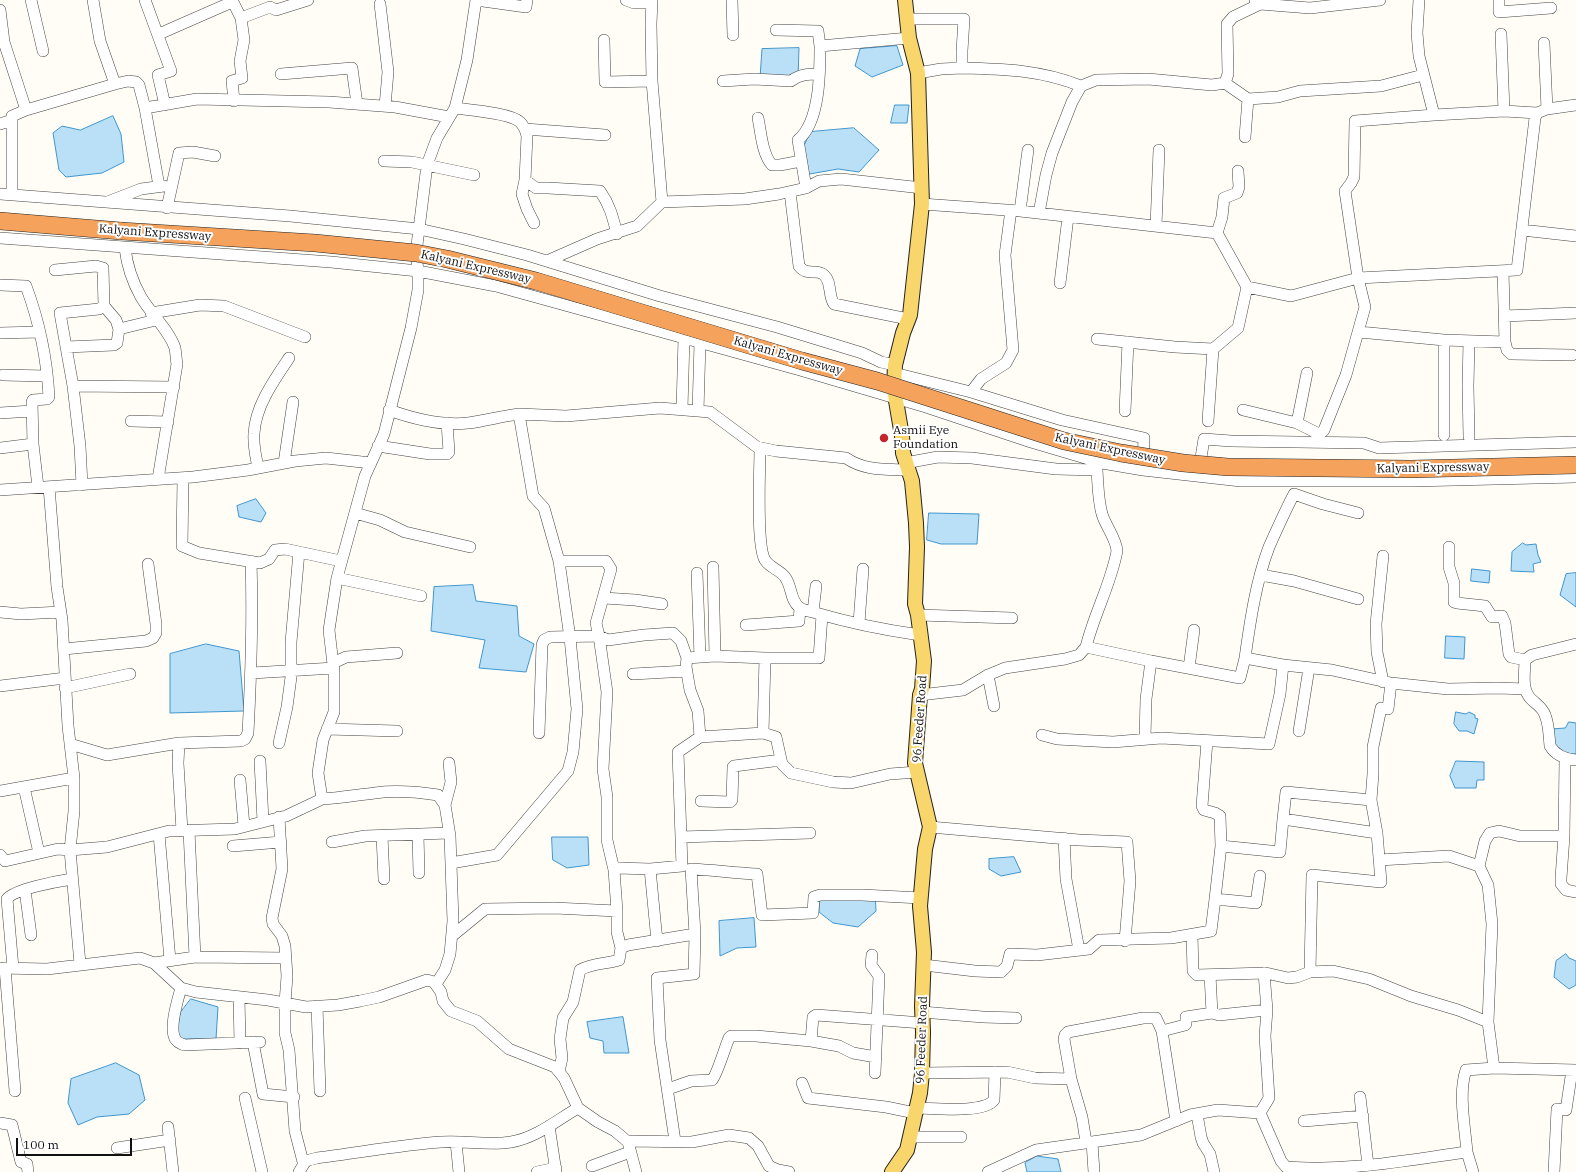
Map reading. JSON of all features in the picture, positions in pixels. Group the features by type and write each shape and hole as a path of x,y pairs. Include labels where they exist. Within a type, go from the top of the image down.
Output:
{"highway":[{"name":"Kalyani Expressway","path":"0,221 121,231 315,243 416,253 447,259 536,281 802,361 877,381 1064,441 1121,453 1183,463 1228,467 1411,469 1576,465"}],"main road":[{"name":"96 Feeder Road","path":"892,1172 907,1150 911,1137 922,1073 924,966 920,913 925,850 930,827 917,772 915,748 924,661 918,615 915,604 917,547 916,523 912,481 907,467 895,398 894,373 903,333 908,319 922,204 918,73 909,38 905,0"}],"street":[{"path":"31,0 42,51"},
{"path":"92,0 100,41 115,84"},
{"path":"145,0 155,30 159,34 171,71 158,75 165,105"},
{"path":"241,18 270,8 276,10 293,2 308,0"},
{"path":"322,799 318,773 323,740 334,712 333,665 329,630 337,578 365,476 384,434 411,328 418,290 416,253 427,165 437,138 455,108 468,60 476,0 526,7 527,0"},
{"path":"626,0 634,3 652,2 652,82 662,202"},
{"path":"732,0 733,35"},
{"path":"1225,83 1228,74 1227,24 1234,17 1250,8 1257,2 1310,8 1380,0"},
{"path":"1419,0 1417,33 1419,56 1434,115"},
{"path":"1499,0 1499,12 1551,8"},
{"path":"159,34 232,1 241,18 244,40 240,61 242,78 232,81 234,101"},
{"path":"380,4 388,72 384,106"},
{"path":"0,10 4,42 26,110"},
{"path":"907,19 964,19 962,68"},
{"path":"776,30 818,31 820,46 816,98 810,126 798,140 806,188"},
{"path":"1501,34 1504,112"},
{"path":"820,46 909,38"},
{"path":"604,40 605,82 652,82"},
{"path":"1247,287 1291,296 1358,278 1518,270 1535,118 1542,111 1544,43"},
{"path":"281,74 352,68 357,104"},
{"path":"918,73 941,69 962,68 1027,71 1051,76 1081,86"},
{"path":"723,81 754,79 791,81 795,78 806,75 819,74"},
{"path":"1039,213 1046,175 1052,153 1072,102 1081,86 1096,80 1148,79 1212,85 1225,83 1248,99 1278,97 1300,91 1380,86 1423,75"},
{"path":"12,194 12,116 26,110 128,81 136,82 139,86 145,108 159,186"},
{"path":"145,108 197,99 329,102 384,106 449,117"},
{"path":"1245,137 1248,99"},
{"path":"1243,410 1297,423 1317,433 1321,433 1324,430 1346,375 1359,332 1364,307 1358,278 1345,191 1351,184 1354,177 1355,121 1434,115 1542,111 1576,105"},
{"path":"455,108 512,117 520,122 525,129 527,136 525,180 522,194 534,223"},
{"path":"758,118 766,152 769,162 772,165 802,161"},
{"path":"0,124 12,120"},
{"path":"525,129 605,135"},
{"path":"971,392 981,379 1006,363 1013,350 1005,256 1016,211 1028,150"},
{"path":"1156,226 1159,150"},
{"path":"167,208 179,153 193,152 216,156"},
{"path":"384,161 412,162 474,174"},
{"path":"1097,339 1213,349 1238,328 1247,287 1217,233 1222,217 1224,198 1237,192 1239,187 1238,171"},
{"path":"547,261 597,239 617,234 638,226 662,202 745,199 790,192 806,188 819,181 841,179 922,188"},
{"path":"525,180 536,188 600,191 612,212 617,234"},
{"path":"108,202 142,189 159,186 173,186"},
{"path":"790,192 799,266 802,270 806,272 822,273 826,276 831,300 834,304 908,319"},
{"path":"0,194 167,208 290,216 419,229 464,239 527,255 660,296 777,327 862,352 881,362 894,373 971,392 1062,420 1144,438 1143,470"},
{"path":"922,204 1039,213 1217,233"},
{"path":"1060,283 1068,216"},
{"path":"1522,230 1576,236"},
{"name":"Kalyani Expressway","path":"0,238 331,262 418,271 496,286 895,398 1102,463 1143,470 1241,481 1282,482 1413,481 1576,477"},
{"path":"125,248 131,278 140,296 170,336 175,349 177,364 174,387 158,479"},
{"path":"55,270 96,266 103,268 104,306 116,320 119,329 117,343 114,345 66,346"},
{"path":"1503,271 1506,316 1505,342 1507,350 1511,354 1572,355"},
{"path":"0,285 26,286 34,308 44,350 49,397 47,399 33,400 32,402 33,444 38,487"},
{"path":"119,329 154,316 200,305 224,306 305,338"},
{"path":"82,485 80,446 73,386 60,313 104,306"},
{"path":"1506,316 1576,313"},
{"path":"0,333 39,332"},
{"path":"1359,332 1444,340 1505,342"},
{"path":"682,409 684,338"},
{"path":"1444,340 1444,435"},
{"path":"1469,341 1469,437"},
{"path":"1126,411 1128,342"},
{"path":"698,411 700,343"},
{"path":"1208,422 1213,349"},
{"path":"258,468 254,434 260,408 269,389 289,358"},
{"path":"1297,423 1307,373"},
{"path":"3,375 46,376"},
{"path":"73,386 174,387"},
{"path":"284,463 293,402"},
{"path":"389,410 414,419 447,423 467,423 519,414 566,416 660,408 682,409 710,412 760,448 846,458 853,463 875,470 907,467 938,457 972,458 1056,469 1097,470 1102,511 1116,544 1117,551 1086,647 1079,655 1065,659 1005,668 988,675 963,690 920,695"},
{"path":"0,413 32,412"},
{"path":"451,863 496,855 568,771 573,752 577,709 570,638 559,561 544,508 533,496 519,414"},
{"path":"131,421 168,422"},
{"path":"378,446 430,454 447,454 449,452 447,423"},
{"path":"1198,477 1204,439 1321,444 1364,443 1379,448 1576,442"},
{"path":"0,448 33,444"},
{"path":"760,448 762,554 770,565 788,581 796,603 800,608 879,629 920,635"},
{"path":"0,490 183,478 326,458 371,463"},
{"path":"183,478 182,546 199,553 260,563 269,559 275,550 285,549 342,561"},
{"path":"49,487 57,587 61,612 65,683 74,778 74,810 70,850 80,964"},
{"path":"1086,647 1240,678 1245,658 1249,626 1261,575 1269,548 1294,494 1323,504 1358,513"},
{"path":"355,513 380,520 405,532 470,547"},
{"path":"1449,547 1449,567 1454,583 1454,602 1485,606 1492,617 1502,616 1505,623 1509,654 1511,657 1526,660"},
{"path":"279,743 287,707 291,671 291,642 299,552"},
{"path":"1310,972 1312,875 1381,882 1377,833 1370,800 1374,747 1381,708 1388,709 1387,682 1377,652 1376,624 1383,556"},
{"path":"70,744 107,755 179,744 241,741 245,739 248,733 252,673 253,619 251,561"},
{"path":"559,561 606,561 611,569 596,623 607,692 603,769 607,797 606,840 614,870 617,932 621,948 619,960 608,964 588,966 580,970 573,1002 563,1018 560,1039 562,1058 559,1072"},
{"path":"64,649 146,641 153,638 156,633 156,624 148,564"},
{"path":"713,567 715,656"},
{"path":"859,623 863,569"},
{"path":"697,573 700,657"},
{"path":"1261,575 1301,583 1358,599"},
{"path":"337,578 421,596"},
{"path":"687,658 715,656 819,658 816,586"},
{"path":"604,598 635,600 662,604"},
{"path":"746,625 799,621 800,608"},
{"path":"0,612 21,614 61,612"},
{"path":"918,615 1012,618"},
{"path":"1188,668 1194,630"},
{"path":"539,733 542,645 544,640 550,637 570,638 599,636 608,640 644,635 673,634 681,641 687,658 687,671 690,690 698,711 700,737"},
{"path":"1576,644 1532,655 1526,660 1524,680 1525,689 1530,698 1541,707 1545,715 1552,750 1565,759 1576,760"},
{"path":"252,673 291,671 333,665 346,657 396,653"},
{"path":"763,733 765,658"},
{"path":"1245,658 1283,665 1332,670 1387,682 1448,689 1525,689"},
{"path":"1145,738 1146,699 1150,661"},
{"path":"1042,735 1057,739 1113,742 1145,738 1181,738 1269,744 1280,694 1283,665"},
{"path":"1299,731 1309,668"},
{"path":"633,674 687,671"},
{"path":"0,686 65,683 130,674"},
{"path":"988,675 994,706"},
{"path":"327,729 397,731"},
{"path":"614,870 618,868 650,869 682,866 678,752 700,737 763,733 776,737 782,764 791,773 833,782 851,783 890,774 917,772"},
{"path":"924,966 1001,972 1007,966 1010,954 1037,955 1090,949 1099,940 1171,938 1212,931 1220,846 1220,816 1204,810 1202,806 1207,740"},
{"path":"179,744 178,763 186,831 195,957"},
{"path":"1565,759 1564,836 1561,884 1566,890 1576,892"},
{"path":"700,801 730,802 732,800 734,766 781,760"},
{"path":"260,761 263,821"},
{"path":"445,806 451,782 449,763"},
{"path":"0,791 74,778"},
{"path":"240,780 244,826"},
{"path":"24,787 39,853"},
{"path":"0,855 5,861 58,849 70,850 106,847 169,831 235,829 286,816 322,799 345,798 376,793 418,792 438,795 445,806 450,833 453,921 450,954 445,970 436,984"},
{"path":"1220,846 1280,852 1286,792 1370,800"},
{"path":"279,817 282,869 272,918 273,924 282,936 285,946 287,976 285,1033 289,1050 296,1131 301,1167 317,1158 442,1142 478,1144 511,1142 529,1137 550,1126 578,1108"},
{"path":"1283,820 1377,833"},
{"path":"930,827 1127,842 1130,881 1125,940"},
{"path":"1494,1068 1488,1022 1492,924 1488,885 1479,866 1485,841 1490,833 1499,831 1520,836 1564,836"},
{"path":"332,842 365,836 450,833"},
{"path":"159,834 170,960"},
{"path":"682,837 810,834"},
{"path":"418,835 419,873"},
{"path":"382,836 384,879"},
{"path":"1064,838 1066,879 1079,950"},
{"path":"233,846 281,842"},
{"path":"1379,860 1449,856 1479,866"},
{"path":"650,869 657,941"},
{"path":"675,1141 660,1040 658,978 694,974 695,934 690,869 757,874 762,915 813,913 814,898 820,895 862,894 921,898"},
{"path":"1215,899 1256,903 1260,876"},
{"path":"15,1091 6,968 7,899 9,896 25,890 72,879"},
{"path":"25,890 31,935"},
{"path":"452,936 485,909 554,908 617,910"},
{"path":"621,948 628,945 695,934"},
{"path":"1192,935 1195,973 1197,975 1264,973 1288,978 1297,977 1310,972 1333,971 1369,979 1411,996 1458,1010 1488,1022"},
{"path":"872,955 871,965 879,976 875,1073"},
{"path":"6,968 47,968 140,958 154,962 195,957 286,958"},
{"path":"154,962 181,988 196,992 306,1007 360,1002 427,980 434,982 443,1001 451,1011 477,1021 509,1049 555,1067 564,1078 578,1108 598,1122 615,1131 629,1147 636,1172"},
{"path":"1260,1112 1269,1098 1265,1036 1267,1010 1264,973"},
{"path":"1210,975 1212,1013"},
{"path":"181,988 175,1012 173,1035 178,1043 184,1045 257,1042 263,1094 294,1097"},
{"path":"238,997 240,1043"},
{"path":"317,1006 320,1091"},
{"path":"1162,1031 1186,1024 1186,1017 1212,1013 1219,1015 1267,1010"},
{"path":"812,1041 814,1015 877,1019 983,1017 1016,1018"},
{"path":"1094,1172 1089,1142 1071,1078 1064,1040 1065,1035 1068,1032 1142,1018 1156,1018 1162,1031 1176,1121"},
{"path":"668,1089 691,1081 712,1080 715,1077 723,1051 731,1036 756,1036 812,1041 839,1046 853,1053 876,1057"},
{"path":"1474,1172 1467,1152 1463,1101 1464,1076 1466,1070 1494,1068 1574,1070 1566,1110 1557,1109 1554,1172"},
{"path":"802,1083 808,1098 915,1110 975,1108 990,1104 994,1100 995,1072"},
{"path":"922,1073 1007,1072 1035,1078 1071,1078"},
{"path":"1360,1097 1372,1167"},
{"path":"245,1098 262,1172"},
{"path":"988,1172 1036,1150 1141,1134 1197,1114 1218,1110 1260,1112"},
{"path":"1260,1112 1281,1161 1286,1167 1311,1170 1372,1167 1467,1152"},
{"path":"1197,1114 1202,1143 1210,1154 1214,1172"},
{"path":"1304,1121 1363,1116"},
{"path":"0,1122 12,1125 21,1162 27,1164 28,1172"},
{"path":"536,1172 556,1170 550,1126"},
{"path":"168,1127 174,1172"},
{"path":"592,1166 629,1147 631,1141 692,1142 729,1135 749,1138 758,1146 769,1166 778,1170 789,1172"},
{"path":"911,1137 961,1137"},
{"path":"117,1148 170,1140"},
{"path":"456,1142 459,1172"}],"water":[{"path":"897,46 903,65 872,77 855,66 860,49"},
{"path":"799,48 798,78 760,78 762,49"},
{"path":"895,105 909,105 907,123 891,123"},
{"path":"113,116 121,134 124,162 102,173 66,177 59,170 53,133 62,126 80,130"},
{"path":"854,128 879,150 859,172 838,169 804,175 800,155 810,132"},
{"path":"256,499 266,513 261,522 239,517 237,506"},
{"path":"929,513 979,514 977,544 941,544 927,540"},
{"path":"1523,543 1526,545 1536,544 1541,562 1533,564 1534,572 1511,571 1512,552"},
{"path":"1472,569 1490,571 1489,583 1471,581"},
{"path":"1576,573 1576,607 1560,595 1566,574"},
{"path":"473,585 476,601 517,606 519,636 534,644 526,672 479,668 485,640 431,631 434,587"},
{"path":"1446,636 1465,637 1464,659 1445,658"},
{"path":"206,644 239,651 244,711 170,713 170,654"},
{"path":"1456,712 1466,714 1469,712 1475,715 1475,718 1478,719 1474,734 1467,731 1459,731 1454,724"},
{"path":"1569,722 1576,723 1576,754 1567,754 1554,748 1551,729 1565,728"},
{"path":"1456,761 1484,762 1484,780 1477,780 1476,788 1455,788 1450,776"},
{"path":"552,837 588,837 589,865 567,868 553,860"},
{"path":"1014,857 1021,872 1001,876 989,869 989,859"},
{"path":"875,892 876,911 858,927 833,923 819,912 819,900"},
{"path":"754,918 756,947 737,948 720,956 719,921"},
{"path":"1566,954 1569,958 1576,961 1576,985 1569,989 1554,977 1556,961"},
{"path":"191,999 218,1007 216,1039 176,1039 180,1013"},
{"path":"623,1017 629,1053 604,1053 603,1041 590,1038 587,1022"},
{"path":"116,1063 139,1075 145,1100 129,1114 97,1117 78,1125 68,1103 71,1079"},
{"path":"1037,1156 1058,1159 1061,1172 1027,1172 1025,1163"}],"place":[{"name":"Asmii Eye Foundation","path":"884,438"}]}
